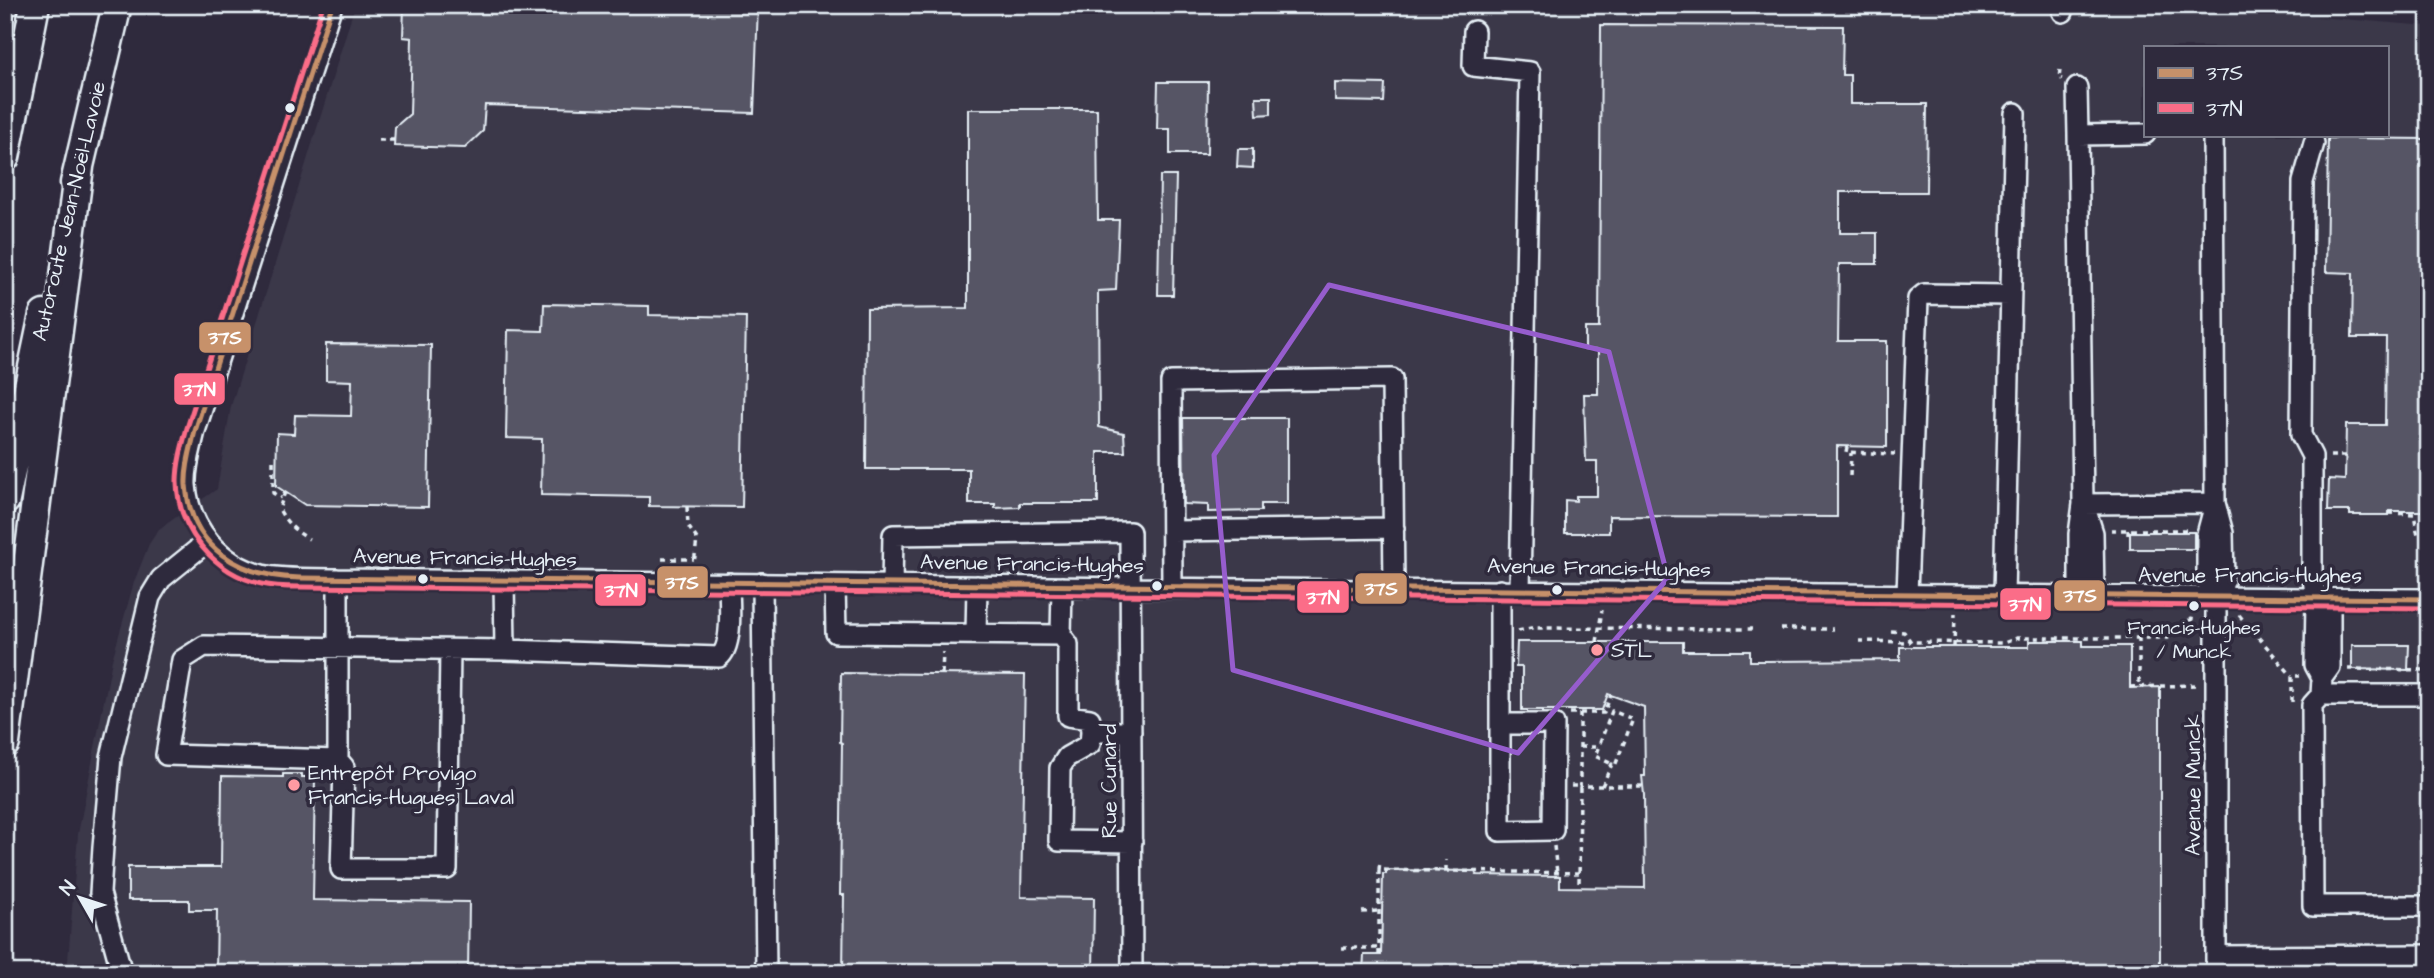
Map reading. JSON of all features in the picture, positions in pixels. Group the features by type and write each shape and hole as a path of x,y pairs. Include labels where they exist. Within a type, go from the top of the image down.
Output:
{"highway":[{"path":"5,157 35,5"},
{"name":"Autoroute Jean-Noël-Lavoie","path":"5,500 37,344 117,5"},
{"path":"5,124 19,91"},
{"path":"5,743 79,167"}],"street":[{"name":"Avenue Francis-Hughes","path":"332,5 189,454 186,485 197,524 208,541 231,562 259,574 338,579 835,585 2429,599"},
{"path":"1474,31 1473,66 1530,72 1520,590"},
{"path":"2077,88 2083,504 2094,533 2086,596"},
{"path":"2004,596 2015,113"},
{"path":"2077,135 2144,134"},
{"name":"Avenue Munck","path":"2213,136 2215,503 2222,533 2224,582 2216,598 2216,965"},
{"path":"2314,143 2303,182 2301,435 2312,456 2312,572 2323,599 2330,667 2327,681 2312,705 2313,906 2429,906"},
{"path":"1907,594 1917,299 1924,294 2010,295"},
{"path":"1172,588 1171,382 1392,379 1394,589"},
{"path":"2083,504 2215,503"},
{"path":"1172,531 1394,528"},
{"name":"Rue Cunard","path":"892,585 893,535 1130,532 1132,973"},
{"path":"122,973 100,893 111,757 150,597 161,579 208,541"},
{"path":"338,579 338,760 344,767 341,869 447,869 450,650"},
{"path":"504,581 505,650"},
{"path":"338,760 166,755 182,660 204,646 505,650 719,657 723,655 729,632 729,583"},
{"path":"762,583 766,973"},
{"path":"835,585 836,634 1061,635"},
{"path":"976,634 977,586"},
{"path":"1062,587 1061,635 1068,645 1068,716 1090,719 1091,732 1090,744 1068,757 1060,768 1059,841 1132,842"},
{"path":"1500,590 1500,724 1500,831 1553,830 1554,724 1500,724"},
{"path":"2327,681 2429,695"},
{"path":"1091,732 1131,732"},
{"path":"2216,965 2429,955"}],"path":[{"path":"379,140 395,140"},
{"path":"1847,447 1846,452 1901,454"},
{"path":"1850,476 1851,452"},
{"path":"2325,456 2345,456"},
{"path":"273,461 273,493 281,498"},
{"path":"285,492 279,509 283,517 291,527 309,539"},
{"path":"687,507 688,526 697,539 694,567"},
{"path":"2389,513 2414,513 2418,536"},
{"path":"2101,530 2200,530"},
{"path":"2128,530 2128,537"},
{"path":"662,559 694,559"},
{"path":"1597,642 1603,607"},
{"path":"1954,645 1955,610"},
{"path":"1859,641 1954,645 2004,643 2020,638 2167,638 2192,619 2193,615"},
{"path":"2239,615 2292,676"},
{"path":"1514,633 1531,628 1752,629"},
{"path":"1781,629 1833,629"},
{"path":"1891,631 1904,632 1911,642"},
{"path":"2019,647 2020,638"},
{"path":"2139,638 2139,688"},
{"path":"942,674 944,645"},
{"path":"2327,681 2429,670"},
{"path":"2130,687 2160,690 2196,685"},
{"path":"1604,713 1611,695"},
{"path":"1567,713 1611,714 1612,711 1633,719 1615,766 1595,756 1611,714"},
{"path":"1578,887 1580,713"},
{"path":"1580,747 1599,747"},
{"path":"1602,786 1612,764"},
{"path":"1580,786 1642,786"},
{"path":"1552,840 1557,873"},
{"path":"1379,955 1380,860"},
{"path":"1446,860 1446,871"},
{"path":"1380,870 1579,873"},
{"path":"1363,912 1379,911"},
{"path":"1342,948 1379,948"}],"highlighted area":[{"path":"1329,285 1609,352 1668,578 1518,753 1233,670 1214,455"}],"shaded area":[{"path":"355,5 2169,5 2429,26 2429,973 67,973 78,834 112,660 134,582 149,544 159,529 217,489 231,406"}],"building":[{"path":"404,5 758,5 754,113 485,105 483,131 465,148 394,146 395,127 410,114 412,38 403,37"},
{"path":"1601,25 1843,26 1842,75 1850,75 1850,104 1927,104 1926,192 1840,192 1840,233 1877,233 1877,264 1839,264 1838,341 1887,341 1887,447 1837,446 1837,517 1609,516 1609,533 1565,533 1565,500 1576,501 1576,496 1597,496 1597,461 1586,461 1584,394 1598,394 1598,350 1585,350 1585,328 1599,328"},
{"path":"1158,82 1208,82 1207,154 1170,154 1170,129 1157,129"},
{"path":"1335,83 1385,84 1384,102 1335,101"},
{"path":"1256,97 1271,97 1271,114 1257,115"},
{"path":"968,109 1097,109 1098,220 1119,220 1116,290 1098,291 1099,427 1124,433 1125,452 1098,452 1098,503 1020,503 1020,507 995,508 995,504 969,504 969,469 866,469 867,309 968,308"},
{"path":"2328,138 2429,139 2429,511 2350,515 2350,511 2328,511 2329,479 2345,480 2346,425 2385,425 2386,338 2352,338 2353,273 2326,272"},
{"path":"1238,149 1253,149 1253,168 1237,167"},
{"path":"1160,176 1176,176 1173,295 1158,295"},
{"path":"544,304 649,306 649,315 746,317 742,507 649,506 649,497 541,495 542,439 506,438 508,330 543,331"},
{"path":"326,344 431,345 428,507 305,505 276,486 277,433 294,434 295,415 351,416 352,381 326,380"},
{"path":"1183,418 1287,418 1287,504 1261,504 1261,511 1208,512 1208,505 1184,504"},
{"path":"2130,532 2194,532 2194,549 2130,549"},
{"path":"2029,641 2083,641 2083,646 2130,646 2130,688 2160,687 2160,973 1363,973 1364,955 1381,955 1383,874 1386,874 1386,870 1477,871 1476,875 1560,876 1560,887 1645,888 1642,776 1645,776 1644,707 1608,694 1602,710 1522,710 1522,667 1516,667 1517,642 1683,642 1683,651 1750,651 1750,661 1768,661 1900,660 1900,647 2029,647"},
{"path":"2352,645 2409,645 2408,670 2352,669"},
{"path":"841,673 1025,675 1021,897 1094,898 1093,973 843,973 844,895 840,895"},
{"path":"283,774 315,777 313,900 469,902 468,973 216,973 217,910 189,910 189,900 128,900 128,867 221,867 222,776 283,777"}],"transit line":[{"name":"37N","path":"323,5 187,428 178,468 179,500 184,517 202,547 229,571 262,584 290,587 2429,608"},
{"name":"37S","path":"332,5 195,431 186,471 190,507 209,542 239,565 258,572 300,578 2429,599"}],"place":[{"name":"Francis-Hughes / Munck","path":"2194,606"},
{"name":"STL","path":"1597,650"},
{"name":"Entrepôt Provigo Francis-Hugues Laval","path":"294,785"}]}
